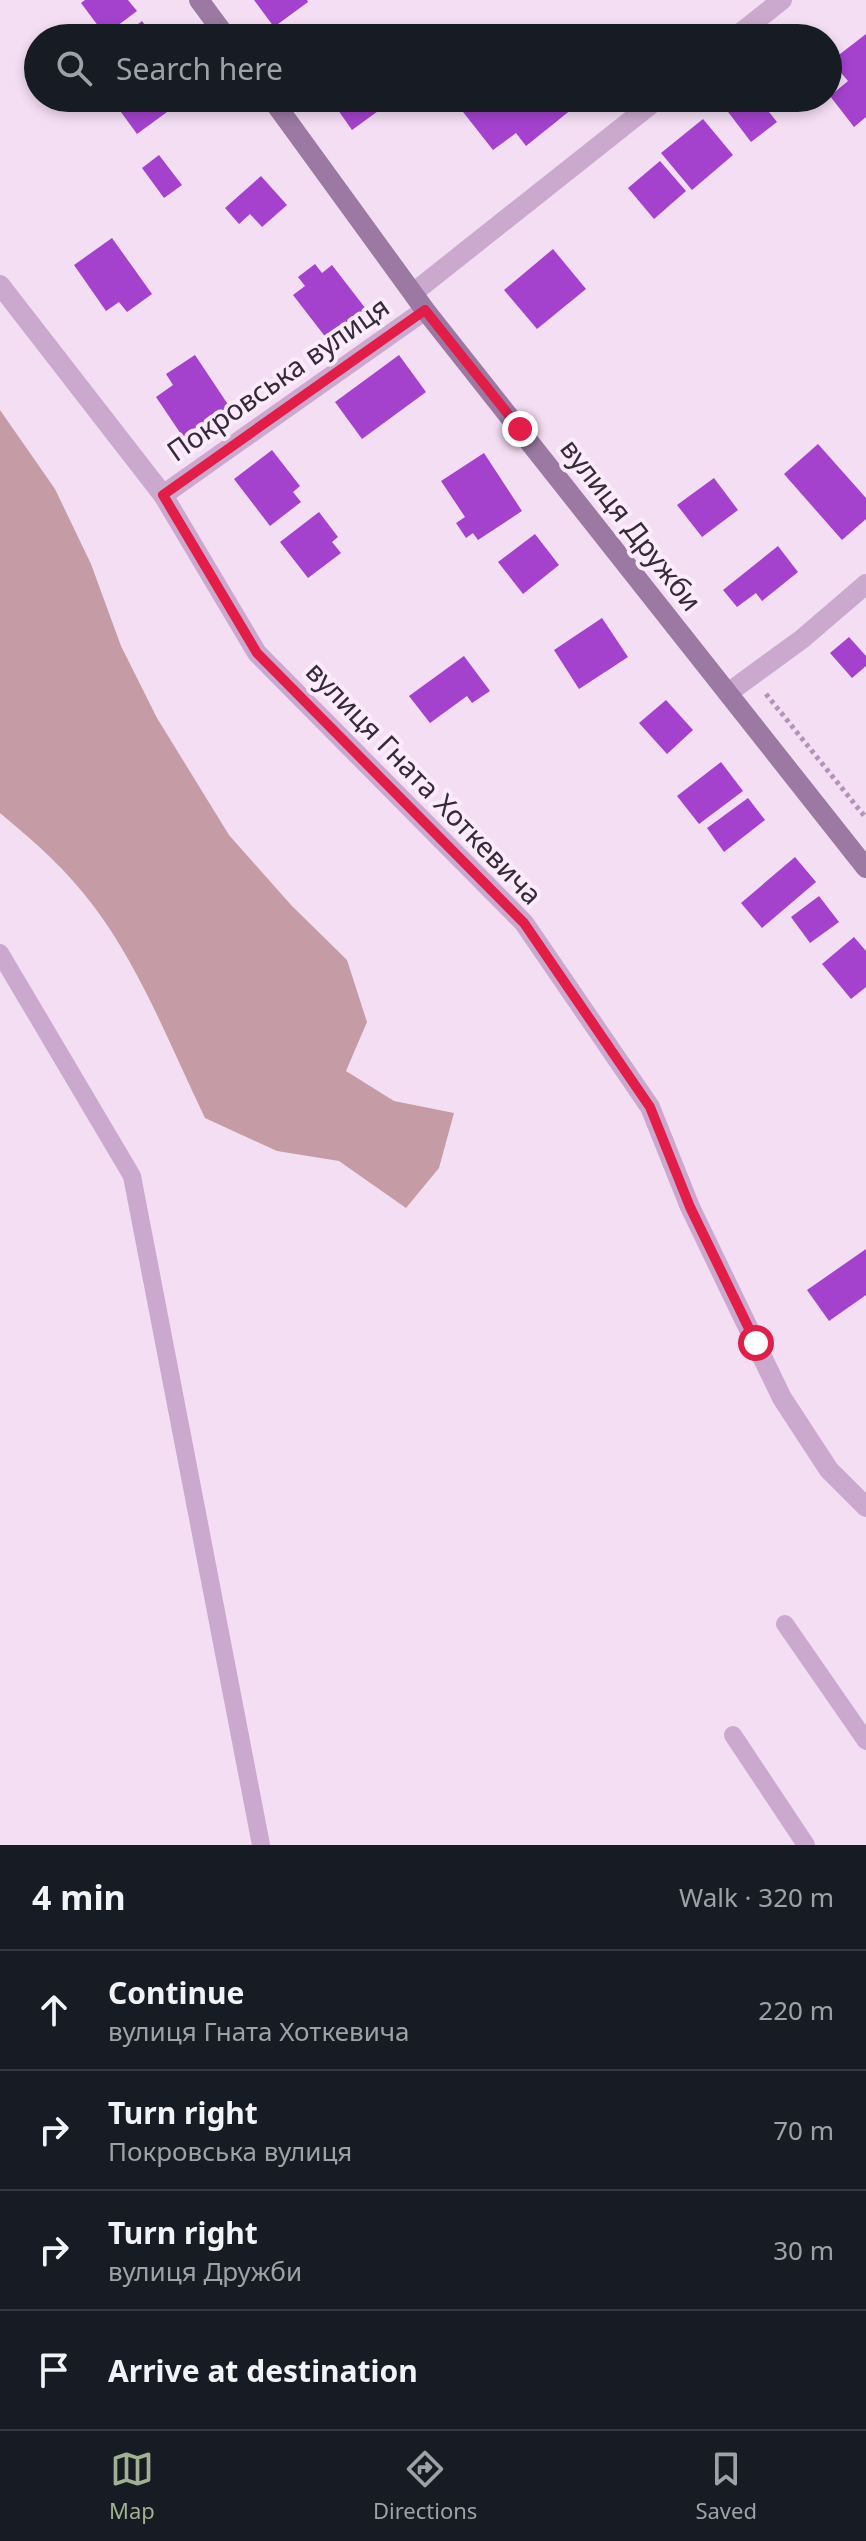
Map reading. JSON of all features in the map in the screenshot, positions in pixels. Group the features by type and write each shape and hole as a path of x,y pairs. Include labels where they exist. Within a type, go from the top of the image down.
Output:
{"street":[{"path":"199,0 217,24"},
{"path":"751,24 778,1"},
{"name":"вулиця Дружби","path":"281,112 419,301 866,868"},
{"name":"Покровська вулиця","path":"163,495 419,301 642,112"},
{"name":"вулиця Гната Хоткевича","path":"0,285 163,495 257,653 524,923 650,1107 690,1207 782,1398 829,1470 866,1507"},
{"path":"728,693 802,639 866,584"}],"lane":[{"path":"0,953 132,1176 261,1845"},
{"path":"785,1624 866,1741"},
{"path":"733,1735 806,1845"}],"shaded area":[{"path":"0,410 55,489 91,564 121,646 157,718 229,835 292,906 347,960 367,1022 346,1071 394,1101 454,1113 439,1168 406,1208 339,1161 277,1151 205,1118 155,1010 112,932 85,894 62,869 0,813"}],"building":[{"path":"85,0 128,0 137,11 120,24 97,24 81,3"},
{"path":"254,0 307,0 278,24 272,24"},
{"path":"866,34 866,117 854,127 842,112 842,86 848,81 842,74 842,53"},
{"path":"121,112 167,112 137,134"},
{"path":"339,112 377,112 352,130"},
{"path":"463,112 568,112 526,146 516,133 493,150"},
{"path":"728,112 769,112 777,122 751,142"},
{"path":"703,119 733,155 692,190 661,153"},
{"path":"159,155 182,185 164,198 142,168"},
{"path":"660,161 686,191 654,219 628,188"},
{"path":"261,176 287,205 262,227 250,214 239,224 225,208"},
{"path":"112,238 152,294 127,312 119,302 106,311 74,265"},
{"path":"553,249 586,289 537,329 504,290"},
{"path":"315,264 322,273 332,265 366,309 327,339 293,295 305,286 298,277"},
{"path":"195,355 233,412 187,443 156,397 173,385 166,374"},
{"path":"399,355 426,392 362,439 335,402"},
{"path":"818,444 866,498 866,519 842,540 784,474"},
{"path":"272,450 300,486 293,492 301,502 270,526 234,479"},
{"path":"484,453 522,511 478,540 473,533 466,538 456,523 465,517 441,481"},
{"path":"714,478 738,510 702,537 677,505"},
{"path":"319,512 338,537 332,542 341,553 308,578 280,542"},
{"path":"535,534 559,565 523,594 498,562"},
{"path":"778,546 798,572 762,601 756,593 737,607 723,590"},
{"path":"602,618 628,657 579,689 554,650"},
{"path":"849,637 866,656 866,666 852,678 830,653"},
{"path":"464,656 490,691 472,703 467,696 430,723 409,696"},
{"path":"666,700 693,730 667,754 639,723"},
{"path":"721,762 743,791 699,824 677,796"},
{"path":"748,798 765,820 724,852 707,828"},
{"path":"795,857 816,882 762,928 741,903"},
{"path":"819,896 839,922 810,943 791,917"},
{"path":"854,937 866,951 866,987 851,999 822,964"},
{"path":"866,1249 866,1295 829,1321 807,1290"}],"route":[{"path":"520,429 425,310 163,495 257,653 524,923 650,1107 690,1207 756,1343"}]}
